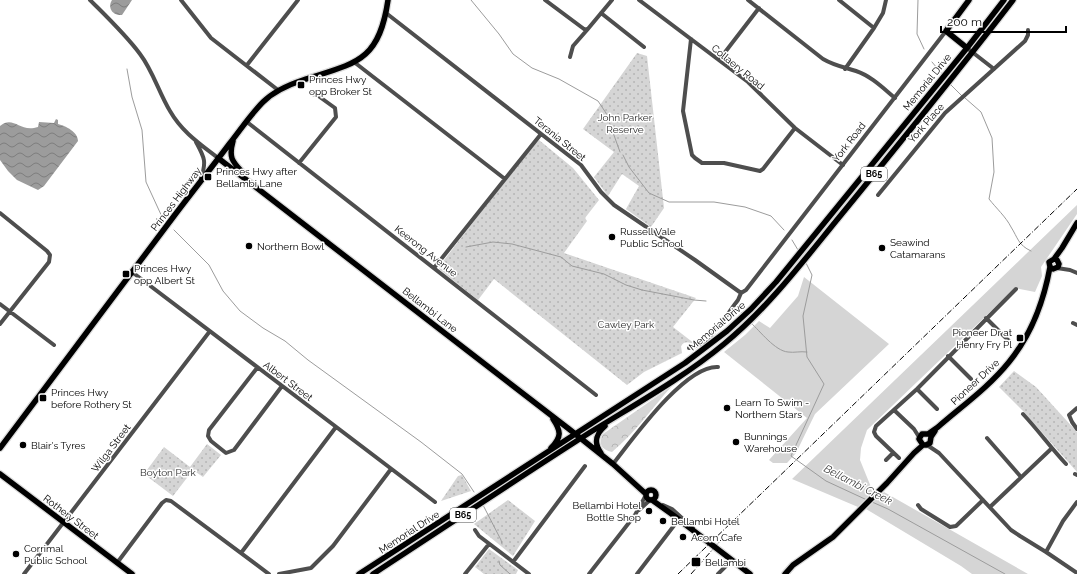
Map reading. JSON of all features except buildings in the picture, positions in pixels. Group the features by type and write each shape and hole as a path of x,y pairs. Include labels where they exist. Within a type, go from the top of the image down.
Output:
{"main road":[{"name":"Princes Highway","path":"0,448 200,181 262,102 278,90 345,66 363,56 374,45 381,31 388,0"},
{"name":"York Road","path":"946,32 969,0"},
{"name":"Memorial Drive","path":"359,574 686,363 728,331 776,282 802,251 967,48 1004,0"},
{"name":"Memorial Drive","path":"373,574 692,368 723,345 777,292 806,258 957,72 1013,0"},
{"path":"946,32 967,48"},
{"path":"235,137 231,149 232,159 235,164 262,191"},
{"name":"Bellambi Lane","path":"218,158 606,458 629,478"},
{"name":"Pioneer Drive","path":"785,574 794,565 833,537 880,490 925,439 995,377 1015,354 1031,327 1048,280 1062,248 1077,223"},
{"path":"544,455 554,444 560,434 557,425 549,414"},
{"path":"606,458 597,447 597,436 616,416"},
{"name":"Rothery Street","path":"0,474 132,574"},
{"path":"629,478 654,491 673,515"},
{"path":"629,478 646,495 648,499 679,519 750,574"},
{"path":"646,495 648,490 651,490"},
{"path":"651,500 654,499 656,495"}],"street":[{"path":"90,0 140,54 149,68 170,112 180,126 194,140 218,158"},
{"path":"181,0 191,10 211,38 278,90"},
{"path":"247,65 296,0"},
{"path":"545,0 584,30 587,30"},
{"path":"570,57 573,46 612,0"},
{"name":"Collaery Road","path":"639,0 748,82 795,128 843,165"},
{"path":"748,0 823,59 834,65 868,77 895,98"},
{"path":"839,0 874,28"},
{"path":"845,69 883,13 886,0"},
{"path":"719,60 759,8"},
{"name":"Terania Street","path":"386,13 581,165 614,205 741,293"},
{"path":"601,14 644,46"},
{"name":"York Place","path":"878,195 938,120 1025,41 1028,35 1028,30"},
{"name":"York Road","path":"689,348 699,346 707,339 734,305 741,293 746,290 946,32"},
{"path":"691,39 683,111 692,155 695,158 705,164 724,163 760,171 764,169 795,128"},
{"path":"967,48 994,69"},
{"path":"354,62 504,179"},
{"path":"299,163 336,117 335,108 317,95 312,94"},
{"name":"Keerong Avenue","path":"246,122 596,395"},
{"path":"434,268 540,134"},
{"path":"194,140 205,160 200,181"},
{"path":"0,213 47,251 50,257 49,262 0,324"},
{"path":"1055,264 1077,273"},
{"name":"Albert Street","path":"132,272 435,502"},
{"path":"899,458 876,436 874,432 876,426 916,389 1016,289"},
{"path":"0,304 54,345"},
{"path":"986,318 1009,341"},
{"name":"Wilga Street","path":"24,574 210,332"},
{"path":"948,356 971,379"},
{"path":"613,464 652,415 678,387 705,369 718,367"},
{"path":"257,368 209,430 208,436 211,441 226,453 234,450 282,386"},
{"path":"916,389 937,410"},
{"path":"1077,408 1069,415 1077,429"},
{"path":"894,410 939,453 1011,530 1077,573"},
{"path":"1022,414 1044,437 1051,448 1066,464"},
{"path":"241,553 336,427"},
{"path":"987,438 1021,477"},
{"path":"990,507 1051,448"},
{"path":"886,460 893,452"},
{"path":"513,562 585,466"},
{"path":"279,574 310,568 333,546 391,469"},
{"path":"635,515 646,495"},
{"path":"117,563 162,503 166,500 171,501 269,574"},
{"path":"589,574 635,515 651,500"},
{"path":"918,505 921,509 950,527 953,527 956,526 983,500"},
{"path":"1046,552 1063,521 1077,502"},
{"path":"664,505 688,522 698,534"},
{"path":"637,574 679,519"},
{"path":"475,530 478,536 530,574"},
{"path":"465,574 489,544"},
{"path":"718,574 732,560"}],"green space":[{"name":"John Parker Reserve","path":"637,53 647,56 664,208 651,227 626,209 639,186 622,174 608,196 594,177 614,152 583,129"},
{"name":"Cawley Park","path":"539,140 573,168 599,200 585,218 587,221 564,253 696,298 673,327 695,344 687,342 684,343 681,346 682,353 644,372 627,385 494,279 478,300 439,269 441,264 532,146"},
{"path":"1077,205 1077,214 1041,267 1042,276 1035,292 1015,288 867,430 861,448 860,460 873,492 858,507 792,479"},
{"path":"804,277 889,344 815,414 796,453 787,463 773,463 769,460 807,418 724,352 759,321 770,328 798,296"},
{"path":"1014,371 1036,387 1077,432 1077,472 1024,412 999,387"},
{"path":"672,386 636,429 620,445 612,452 603,448 601,440 603,434"},
{"name":"Boyton Park","path":"207,444 221,455 203,477 193,470 173,496 144,474 164,447 190,467"},
{"path":"462,475 471,491 441,501 458,476"},
{"path":"884,492 1028,574 972,574 866,509"},
{"path":"508,500 535,521 513,556 474,524"},
{"path":"489,549 518,570 516,574 484,574 475,567"}],"water":[{"path":"112,0 132,0 122,15 119,15 114,13 111,9 110,6"},
{"path":"56,119 58,120 58,124 74,132 78,141 44,186 38,190 17,180 0,160 0,126 9,122 26,128 31,128 38,127 39,122 54,123"}],"waterway":[{"path":"471,0 499,34 513,54 532,68 559,79 598,101 606,113 620,152"},
{"path":"918,0 917,34 924,49"},
{"path":"932,62 942,74"},
{"path":"127,69 132,97 142,130 146,182 163,219"},
{"path":"950,84 962,96"},
{"path":"965,98 981,112 992,138 994,172 989,199 1009,223 1021,244 1031,251"},
{"path":"623,155 629,167 649,193 669,202 714,202 745,207 771,216 784,230"},
{"path":"174,230 209,265 223,291 240,311 263,328 285,341 308,360 421,442 462,474 474,492"},
{"path":"792,240 798,250"},
{"path":"466,247 493,242 512,244 561,257 572,266 604,274 626,285 642,290 706,301"},
{"name":"Bellambi Creek","path":"806,263 812,275 803,316 807,357 824,384 791,456 826,481 867,500"},
{"path":"738,310 742,313"},
{"path":"751,323 768,340 783,351 807,352"},
{"name":"Bellambi Creek","path":"872,502 888,509 1005,574"},
{"path":"483,505 502,544"},
{"path":"499,561 500,565 510,574"}],"railway":[{"path":"678,574 1077,189"},
{"path":"691,574 721,540"}],"place":[{"name":"Princes Hwy opp Broker St","path":"301,85"},
{"name":"Princes Hwy after Bellambi Lane","path":"208,177"},
{"name":"Russell Vale Public School","path":"612,237"},
{"name":"Northern Bowl","path":"249,246"},
{"name":"Seawind Catamarans","path":"882,248"},
{"name":"Princes Hwy opp Albert St","path":"126,274"},
{"name":"Pioneer Dr at Henry Fry Pl","path":"1020,338"},
{"name":"Princes Hwy before Rothery St","path":"43,398"},
{"name":"Learn To Swim - Northern Stars","path":"727,408"},
{"name":"Bunnings Warehouse","path":"736,442"},
{"name":"Blair's Tyres","path":"23,445"},
{"name":"Bellambi Hotel Bottle Shop","path":"649,511"},
{"name":"Bellambi Hotel","path":"663,521"},
{"name":"Acorn Cafe","path":"683,537"},
{"name":"Corrimal Public School","path":"16,554"},
{"name":"Bellambi","path":"696,562"}]}
